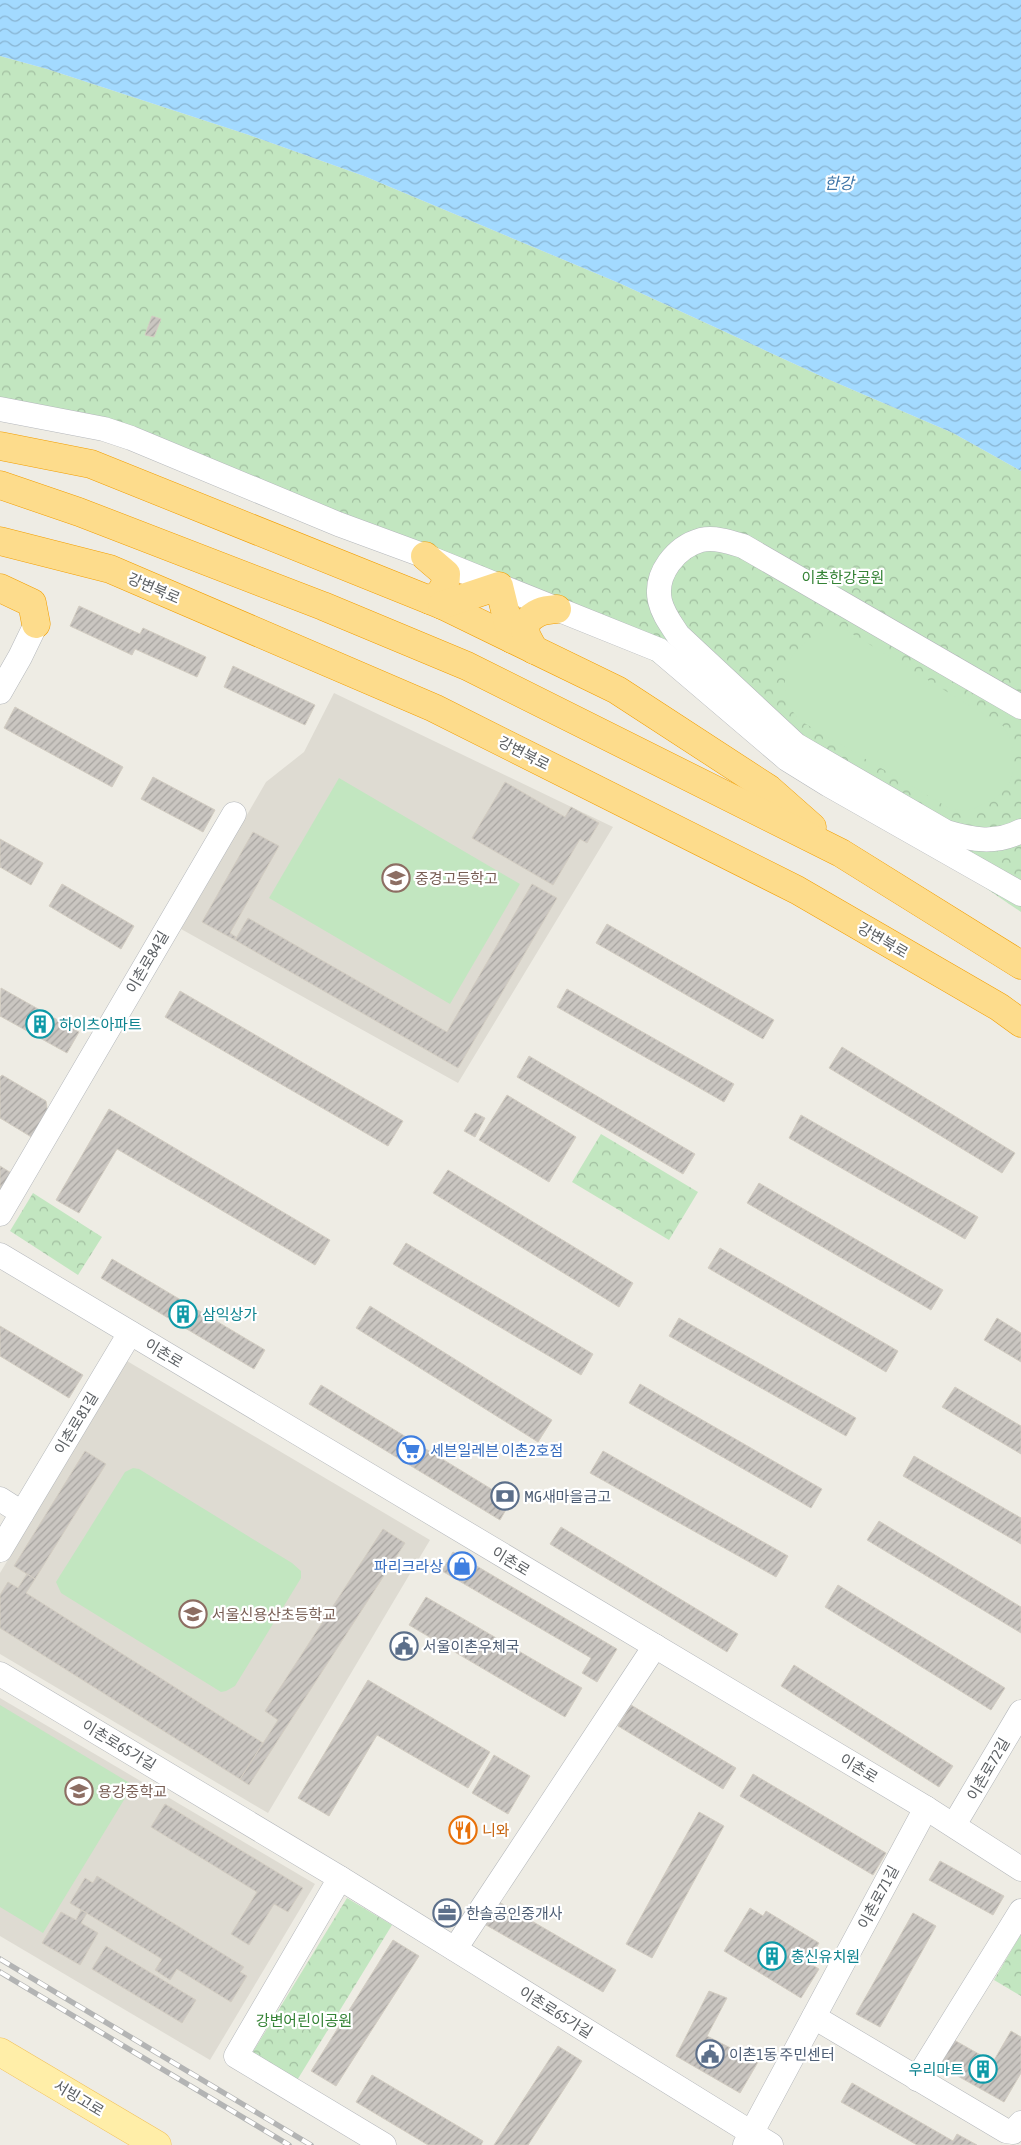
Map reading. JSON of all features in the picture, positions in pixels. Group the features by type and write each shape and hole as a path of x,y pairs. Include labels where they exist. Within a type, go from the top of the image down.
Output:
{"highway":[{"path":"0,446 91,464 436,603 523,644 617,690 761,784 842,853"},
{"path":"0,486 78,512 314,602 467,666 842,853 1021,965"},
{"name":"강변북로","path":"0,541 110,569 434,708 797,890 999,1007 1021,1022"},
{"path":"425,556 446,574 444,589 436,603"},
{"path":"436,603 499,586 523,644"},
{"path":"0,588 32,603 36,624"},
{"path":"523,644 526,635 525,624 532,615 543,610 557,609"}],"main road":[{"name":"서빙고로","path":"0,2052 157,2145"}],"street":[{"path":"0,409 104,429 131,438 338,524 425,556 659,650 787,759 829,785 1021,894"},
{"path":"1021,707 743,546 721,540 703,540 686,547 672,557 660,582 659,600 666,618 678,635 796,744 946,832 968,838 991,840 1013,835 1021,831"},
{"path":"0,692 36,624"},
{"name":"이촌로84길","path":"0,1214 234,814"},
{"name":"이촌로","path":"0,1255 926,1808 1021,1869"},
{"name":"이촌로81길","path":"0,1550 130,1333"},
{"path":"0,1499 22,1513"},
{"path":"455,1949 655,1646"},
{"name":"이촌로65가길","path":"0,1674 455,1949 756,2141"},
{"name":"이촌로72길","path":"954,1825 1021,1712"},
{"name":"이촌로71길","path":"756,2141 814,2017 926,1808"},
{"path":"340,1878 236,2056 384,2145"},
{"path":"917,2079 1021,1911"},
{"path":"814,2017 1006,2131 1014,2132 1021,2123"}],"shaded area":[{"name":"중경고등학고","path":"334,693 613,827 458,1083 181,929 266,782 304,752"},
{"name":"서울신용산초등학교","path":"127,1361 430,1540 268,1813 0,1654 0,1573"},
{"name":"용강중학교","path":"0,1698 315,1884 210,2060 0,1936"}],"green space":[{"name":"이촌한강공원","path":"0,56 47,69 249,135 364,176 619,283 823,377 953,433 1021,471 1021,912 626,643 88,427 0,412"},
{"path":"830,630 846,630 1003,726 1013,748 1014,760 1010,781 1004,790 996,798 972,809 949,808 799,720 788,704 785,691 787,667 799,648 818,635"},
{"path":"339,778 520,884 450,1004 269,898"},
{"path":"601,1134 698,1192 669,1240 572,1182"},
{"path":"33,1193 102,1237 78,1275 10,1231"},
{"path":"133,1468 139,1469 292,1563 301,1571 301,1578 235,1686 226,1691 221,1692 61,1593 56,1582 125,1472"},
{"path":"0,1705 133,1785 43,1933 0,1907"},
{"name":"강변어린이공원","path":"347,1898 392,1925 296,2082 251,2055"},
{"path":"1021,1934 1021,1996 994,1980"}],"water":[{"name":"한강","path":"0,0 1021,0 1021,471 953,433 823,377 619,283 364,176 249,135 47,69 0,56"}],"building":[{"path":"152,316 161,319 154,337 145,335"},
{"path":"79,606 140,634 143,628 206,657 197,677 135,649 132,655 70,626"},
{"path":"233,666 315,705 305,725 224,687"},
{"path":"15,707 123,767 112,787 4,728"},
{"path":"153,777 215,810 203,832 141,799"},
{"path":"505,782 565,817 571,807 599,823 587,843 580,839 553,885 472,838"},
{"path":"253,832 279,846 230,933 236,937 235,940 202,922"},
{"path":"0,839 43,863 31,885 0,867"},
{"path":"62,884 134,926 121,949 49,906"},
{"path":"532,884 557,898 458,1068 235,940 248,918 447,1032"},
{"path":"607,924 774,1020 763,1039 596,943"},
{"name":"하이츠아파트","path":"1,988 79,1032 67,1053 0,1016"},
{"path":"567,989 734,1084 724,1102 557,1007"},
{"path":"180,991 403,1121 388,1146 165,1017"},
{"path":"842,1047 1015,1153 1002,1173 829,1068"},
{"path":"529,1056 695,1154 683,1174 517,1077"},
{"path":"2,1075 46,1101 48,1114 33,1138 0,1118 0,1077"},
{"path":"507,1095 576,1137 549,1182 479,1140"},
{"path":"109,1109 330,1240 315,1265 117,1149 79,1213 56,1200"},
{"path":"475,1113 485,1118 475,1137 464,1131"},
{"path":"801,1115 978,1217 965,1239 789,1138"},
{"path":"0,1166 16,1176 0,1203"},
{"path":"448,1170 633,1283 619,1307 433,1193"},
{"path":"759,1183 943,1290 931,1310 747,1203"},
{"path":"406,1243 593,1354 581,1375 393,1264"},
{"path":"720,1248 898,1351 886,1372 708,1268"},
{"name":"삼익상가","path":"112,1259 265,1350 254,1369 101,1278"},
{"path":"370,1306 552,1420 538,1442 356,1328"},
{"path":"679,1318 856,1418 846,1436 669,1336"},
{"path":"997,1318 1021,1333 1021,1362 984,1340"},
{"path":"0,1326 83,1375 69,1398 0,1356"},
{"path":"640,1384 822,1489 811,1508 629,1403"},
{"path":"321,1385 511,1501 500,1520 309,1404"},
{"path":"955,1387 1021,1426 1021,1454 942,1407"},
{"path":"85,1451 106,1464 35,1579 14,1566"},
{"path":"603,1451 788,1556 776,1577 590,1473"},
{"path":"914,1456 1021,1518 1021,1544 903,1476"},
{"path":"879,1521 1021,1607 1021,1633 867,1540"},
{"path":"561,1527 738,1634 727,1652 550,1544"},
{"path":"383,1529 405,1543 249,1785 240,1779 278,1720 265,1711"},
{"path":"453,1552 617,1649 597,1682 582,1673 591,1658 442,1571"},
{"path":"27,1574 35,1579 26,1593 263,1743 240,1779 0,1628 0,1595 8,1582 18,1588"},
{"path":"838,1585 1005,1688 991,1710 825,1607"},
{"path":"426,1597 582,1688 565,1717 409,1625"},
{"path":"794,1665 953,1766 939,1787 781,1686"},
{"path":"368,1680 490,1752 468,1788 377,1735 329,1816 298,1798"},
{"path":"631,1705 736,1768 723,1789 618,1726"},
{"path":"494,1755 530,1776 508,1814 472,1793"},
{"path":"753,1774 886,1853 873,1875 740,1796"},
{"path":"165,1804 303,1888 288,1912 274,1904 249,1945 231,1934 257,1892 151,1827"},
{"path":"699,1812 724,1826 652,1958 626,1944"},
{"path":"940,1861 1004,1896 993,1915 929,1880"},
{"path":"97,1876 244,1967 240,1972 247,1976 231,2002 177,1969 170,1980 155,1970 162,1959 70,1903 85,1878 93,1883"},
{"path":"499,1902 616,1970 603,1992 486,1925"},
{"name":"충신유치원","path":"750,1908 763,1916 766,1911 819,1943 807,1962 819,1969 801,1998 724,1951"},
{"path":"81,1910 87,1913 81,1923 98,1933 80,1965 42,1943 61,1912 76,1920"},
{"path":"913,1913 936,1926 880,2027 856,2014"},
{"path":"393,1940 419,1956 336,2086 311,2071"},
{"path":"106,1946 196,2000 182,2023 92,1969"},
{"path":"709,1991 727,1998 707,2036 758,2062 740,2093 676,2056"},
{"name":"우리마트","path":"1011,2031 1021,2037 1021,2073 1004,2102 940,2066 954,2040 993,2062"},
{"path":"558,2046 582,2061 528,2145 494,2145"},
{"path":"372,2075 483,2141 481,2145 428,2145 356,2102"},
{"path":"852,2083 953,2141 957,2134 977,2145 917,2145 841,2102"}],"railway":[{"path":"0,1959 311,2145"},
{"path":"0,1972 289,2145"}],"place":[{"name":"중경고등학고","path":"396,878"},
{"name":"하이츠아파트","path":"40,1024"},
{"name":"삼익상가","path":"183,1314"},
{"name":"세븐일레븐 이촌2호점","path":"411,1450"},
{"name":"MG새마을금고","path":"505,1496"},
{"name":"파리크라상","path":"462,1566"},
{"name":"서울신용산초등학교","path":"193,1614"},
{"name":"서울이촌우체국","path":"404,1646"},
{"name":"용강중학교","path":"79,1791"},
{"name":"니와","path":"463,1830"},
{"name":"한솔공인중개사","path":"447,1913"},
{"name":"충신유치원","path":"772,1956"},
{"name":"이촌1동 주민센터","path":"710,2054"},
{"name":"우리마트","path":"983,2069"}]}
